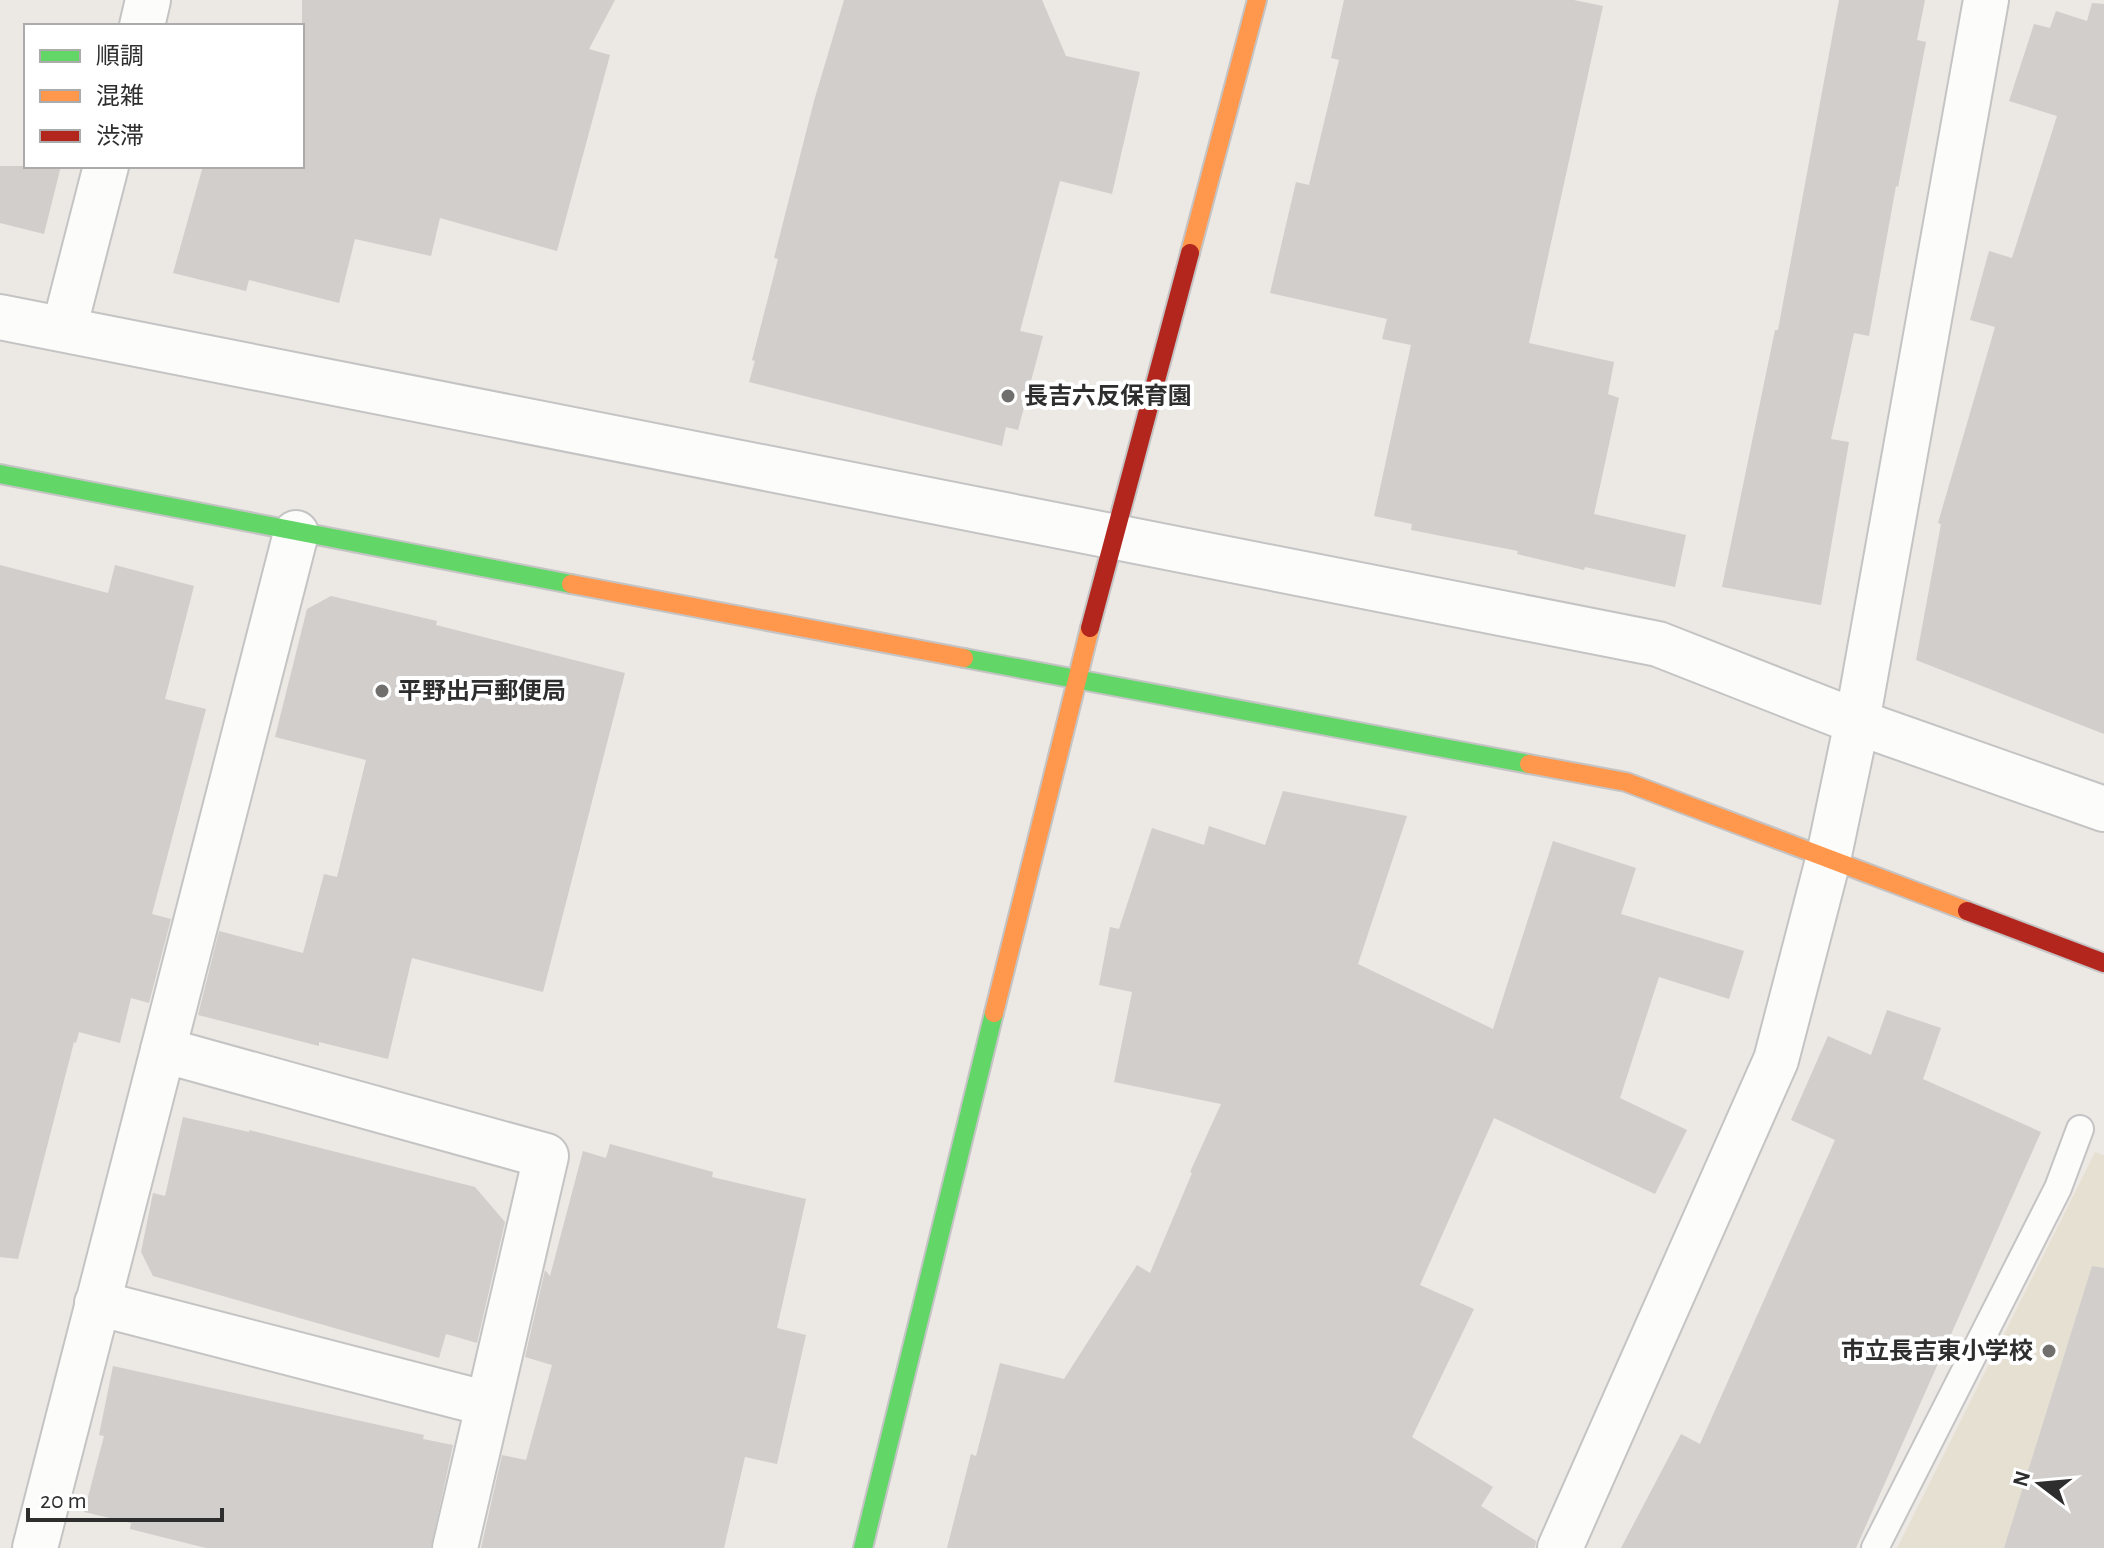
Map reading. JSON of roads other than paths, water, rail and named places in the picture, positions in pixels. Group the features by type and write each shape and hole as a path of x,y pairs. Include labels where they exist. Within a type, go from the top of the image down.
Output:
{"street":[{"path":"142,24 148,0"},
{"path":"863,1548 1112,538 1257,0"},
{"path":"1560,1548 1776,1060 1828,860 1857,722 1986,0"},
{"path":"64,329 105,168"},
{"path":"0,317 1658,644 1857,722 2104,809"},
{"path":"0,474 296,533 1626,782 2104,963"},
{"path":"0,1538 35,1548 296,533"},
{"path":"163,1050 546,1156 455,1548"},
{"path":"97,1303 488,1404"}],"lane":[{"path":"1875,1548 2058,1188 2080,1129"}],"place":[{"name":"長吉六反保育園","path":"1008,396"},
{"name":"平野出戸郵便局","path":"382,691"},
{"name":"市立長吉東小学校","path":"2049,1351"}]}
